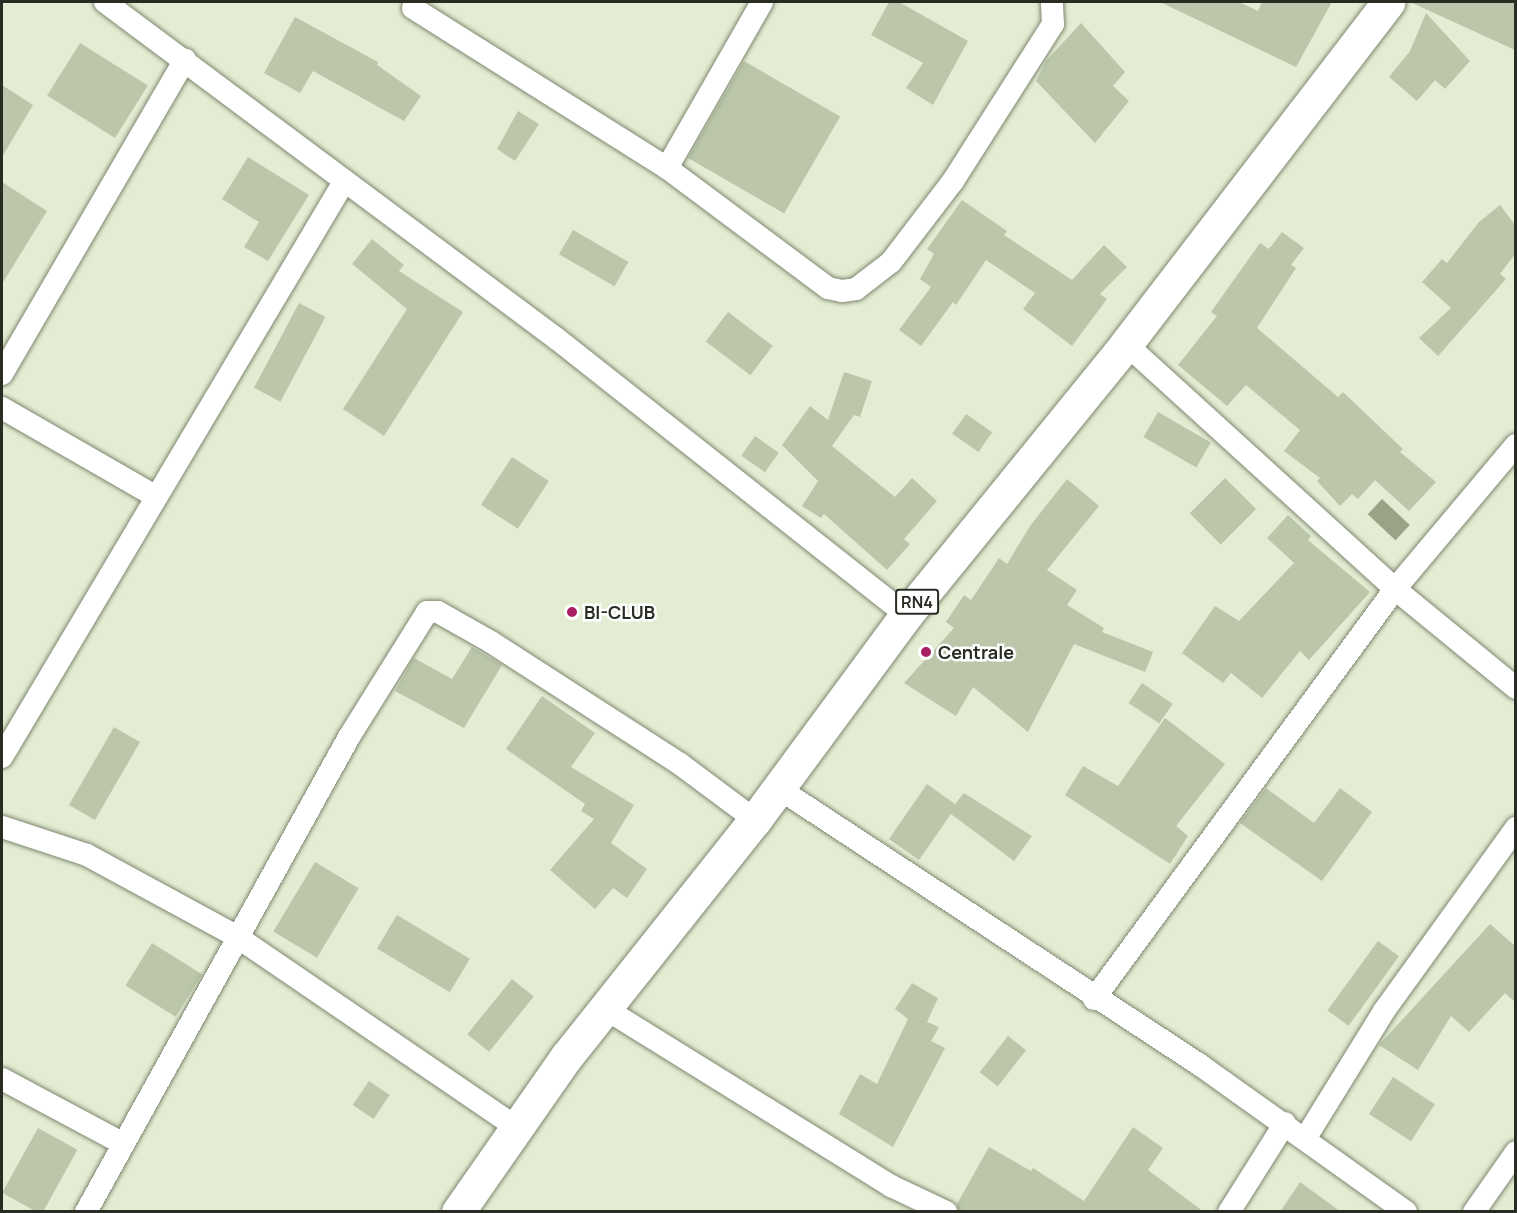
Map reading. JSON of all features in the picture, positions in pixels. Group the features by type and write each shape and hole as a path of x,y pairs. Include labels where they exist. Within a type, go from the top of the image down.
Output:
{"highway":[{"name":"RN4","path":"458,1212 604,1008 755,820 906,615 1126,344 1388,2"}],"street":[{"path":"105,2 185,59 344,182 556,339 906,615"},
{"path":"667,168 762,2"},
{"path":"413,8 667,168 828,288 856,289 891,262 953,181 1053,24 1052,2"},
{"path":"2,374 185,59"},
{"path":"2,757 155,496 344,182"},
{"path":"1126,344 1395,589 1515,688"},
{"path":"2,408 155,496"},
{"path":"1094,999 1395,589 1515,446"},
{"path":"86,1212 236,936 349,736 427,612 438,612 491,642 680,764 755,820"},
{"path":"778,788 1094,999 1285,1123 1406,1212"},
{"path":"2,827 87,855 236,936 517,1128"},
{"path":"1305,1139 1384,1011 1515,828"},
{"path":"604,1008 891,1186 946,1212"},
{"path":"2,1079 122,1143"},
{"path":"1229,1212 1285,1123"},
{"path":"1474,1212 1515,1152"}],"shaded area":[{"path":"1382,499 1410,525 1395,540 1368,514"}],"building":[{"path":"889,2 899,2 968,41 933,105 906,88 923,63 871,35"},
{"path":"1160,2 1239,2 1258,11 1262,2 1332,2 1296,67"},
{"path":"1410,2 1515,2 1515,50"},
{"path":"1426,13 1470,61 1445,89 1435,80 1417,101 1389,77 1410,51"},
{"path":"295,17 378,62 377,65 421,96 404,121 313,71 300,93 264,73"},
{"path":"1081,23 1125,72 1113,86 1129,101 1095,143 1036,81 1046,61"},
{"path":"80,43 148,85 115,138 47,96"},
{"path":"744,61 840,116 784,213 688,158"},
{"path":"2,85 33,105 2,157"},
{"path":"518,111 539,124 515,161 497,149"},
{"path":"248,157 309,195 268,261 244,247 259,222 222,199"},
{"path":"2,182 47,211 2,284"},
{"path":"962,200 1007,231 1004,235 1072,280 1104,245 1127,267 1100,294 1107,299 1072,346 1023,309 1035,293 986,260 956,305 953,302 921,346 899,330 931,287 920,279 934,254 927,249"},
{"path":"1500,205 1515,225 1515,254 1500,274 1506,279 1438,356 1419,338 1451,308 1422,282 1442,259 1447,263 1479,222"},
{"path":"573,230 628,262 614,286 559,254"},
{"path":"1282,232 1304,248 1291,265 1296,268 1257,328 1338,397 1343,392 1403,449 1400,452 1436,482 1409,511 1375,480 1358,499 1352,494 1340,506 1317,481 1320,478 1284,451 1300,430 1246,385 1227,406 1178,365 1217,316 1211,312 1260,243 1269,249"},
{"path":"372,239 404,265 399,271 463,312 384,436 343,409 407,309 352,264"},
{"path":"299,303 325,317 280,402 254,388"},
{"path":"728,312 773,346 750,375 706,342"},
{"path":"844,372 872,381 860,417 854,415 832,446 895,497 912,478 937,501 904,539 910,544 887,570 824,514 821,518 802,506 818,481 782,445 810,406 828,420"},
{"path":"1158,412 1211,442 1196,468 1144,437"},
{"path":"966,414 992,432 978,452 952,434"},
{"path":"755,436 779,453 765,472 741,456"},
{"path":"512,457 549,481 518,529 481,505"},
{"path":"1225,478 1256,509 1221,544 1190,513"},
{"path":"1067,479 1099,506 1047,570 1077,590 1067,605 1104,628 1102,632 1153,652 1145,672 1074,644 1028,732 973,687 956,716 904,683 954,628 946,622 964,595 971,600 999,558 1007,564 1030,526"},
{"path":"1288,515 1311,536 1308,540 1370,592 1309,660 1300,651 1262,698 1231,673 1223,683 1182,653 1215,606 1239,621 1294,563 1267,538"},
{"path":"472,647 502,665 464,728 395,691 414,658 452,679"},
{"path":"1142,683 1173,704 1159,724 1129,703"},
{"path":"542,696 595,733 571,767 634,805 611,843 647,869 627,898 613,888 595,909 550,870 594,819 581,811 585,804 506,749"},
{"path":"1165,718 1225,764 1176,826 1188,836 1170,864 1065,795 1083,766 1118,786"},
{"path":"114,727 140,742 95,820 69,805"},
{"path":"927,784 955,804 964,793 1032,836 1014,861 951,814 919,860 889,839"},
{"path":"1266,788 1314,823 1340,788 1372,812 1322,881 1240,823"},
{"path":"315,862 359,888 317,958 273,931"},
{"path":"397,915 470,959 450,992 377,948"},
{"path":"1490,924 1515,946 1515,1002 1505,993 1469,1032 1451,1016 1418,1070 1379,1045"},
{"path":"1378,941 1399,956 1348,1026 1327,1011"},
{"path":"152,943 202,974 176,1017 126,985"},
{"path":"512,979 534,997 489,1052 467,1034"},
{"path":"912,983 938,998 927,1022 939,1027 931,1041 945,1048 893,1147 839,1114 860,1074 877,1084 908,1019 895,1009"},
{"path":"1008,1036 1026,1050 998,1086 980,1072"},
{"path":"1393,1077 1435,1104 1411,1141 1369,1114"},
{"path":"369,1081 390,1095 374,1119 353,1105"},
{"path":"1133,1127 1163,1148 1148,1170 1204,1212 959,1212 957,1204 989,1147 1031,1171 1033,1168 1084,1201"},
{"path":"38,1128 77,1150 43,1212 37,1212 2,1193"},
{"path":"1300,1182 1341,1212 1280,1212"}],"place":[{"name":"BI-CLUB","path":"572,612"},
{"name":"Centrale","path":"926,652"}]}
